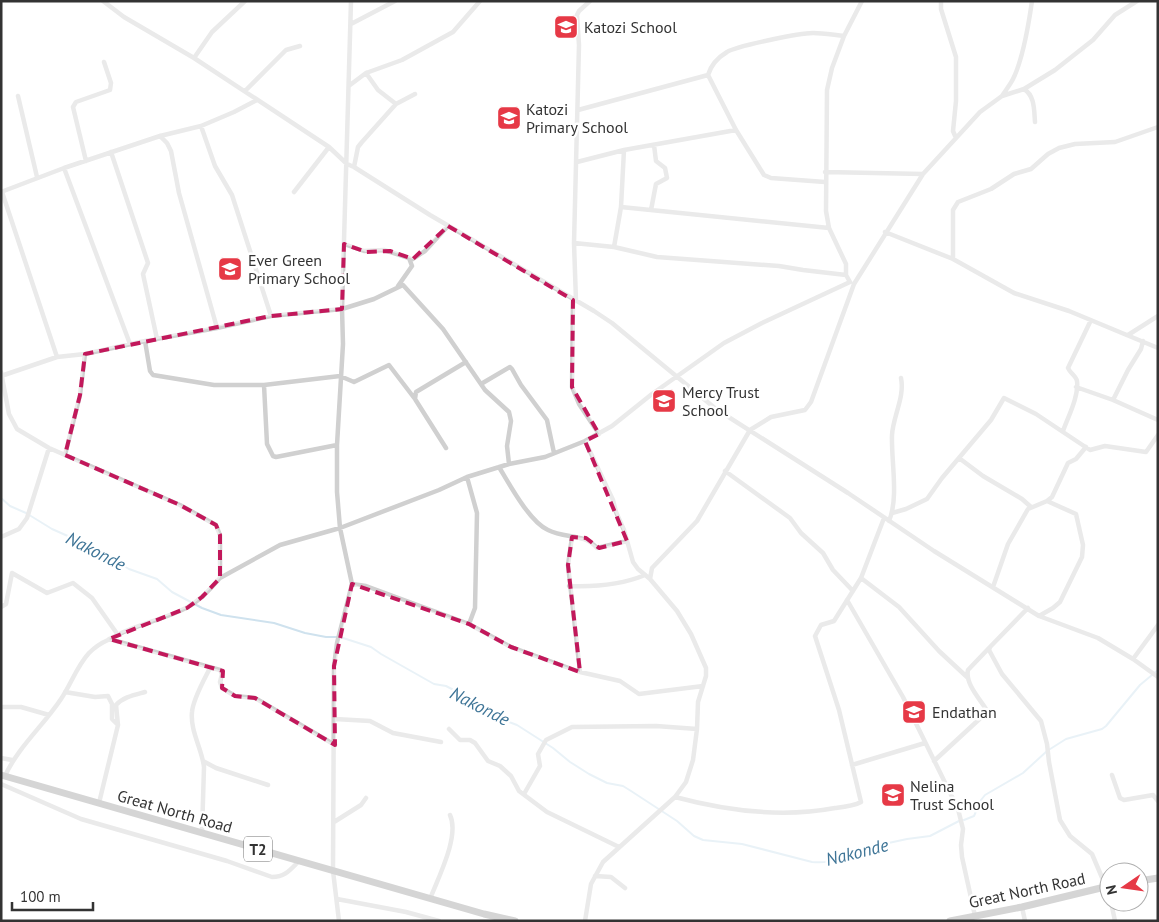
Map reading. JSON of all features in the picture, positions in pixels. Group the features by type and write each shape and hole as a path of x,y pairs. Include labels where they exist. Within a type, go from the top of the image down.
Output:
{"highway":[{"name":"Great North Road","path":"3,775 430,898 483,917 515,921"},
{"name":"Great North Road","path":"950,921 1099,891"}],"street":[{"path":"103,1 124,17 194,58 329,147 347,164 448,226 612,322 716,409 1008,598 1039,616 1098,638 1133,659 1158,678"},
{"path":"194,58 216,27 245,1"},
{"path":"339,921 333,871 334,666 337,643 352,584 340,528 337,492 340,376 343,344 342,309 351,1"},
{"path":"351,24 395,1"},
{"path":"350,85 366,73 402,60 453,32 480,1"},
{"path":"590,1 577,15 579,45 572,387 579,404 599,434"},
{"path":"852,283 846,275 846,264 829,228 826,211 825,172 828,90 832,68 844,36 862,1"},
{"path":"941,1 941,9 956,57 956,101 953,128 956,138"},
{"path":"1002,96 1013,79 1016,70 1027,30 1032,1"},
{"path":"650,579 652,568 697,521 750,430 771,417 798,413 808,408 815,393 852,283 923,174 980,112 1002,96 1024,89 1073,56 1093,40 1115,15 1137,1"},
{"path":"825,182 768,178 759,169 736,130 708,75 711,66 716,60 727,51 741,46 810,33 844,36"},
{"path":"245,91 286,50 300,46"},
{"path":"86,160 73,107 76,102 110,90 111,83 104,62"},
{"path":"366,73 378,90 396,104"},
{"path":"578,110 708,75"},
{"path":"1024,89 1030,93 1032,98 1035,122"},
{"path":"354,167 360,145 396,104 415,94"},
{"path":"18,96 37,177"},
{"path":"57,357 2,192 37,177 86,160 160,136 201,126 257,100"},
{"path":"201,126 215,166 232,196 271,316"},
{"path":"952,259 953,210 958,202 991,189 1014,174 1031,169 1048,154 1059,148 1075,144 1115,142 1158,127"},
{"path":"577,162 624,150 736,130"},
{"path":"160,136 171,151 179,193 217,328"},
{"path":"652,210 656,184 667,178 666,168 656,161 654,145"},
{"path":"294,192 329,147"},
{"path":"614,247 621,207 624,150"},
{"path":"111,152 148,263 142,274 157,339"},
{"path":"64,168 130,344"},
{"path":"825,172 923,174"},
{"path":"621,207 829,228"},
{"path":"411,260 422,254 448,226"},
{"path":"885,232 952,259 1014,292 1069,311 1158,348"},
{"path":"574,243 614,247 657,257 779,266 846,275"},
{"path":"344,244 366,252 379,249 409,258 412,266 398,286"},
{"path":"3,775 12,760 49,715 89,653 109,639 137,626 187,608 202,597 220,578 280,545 340,528 439,490 467,476 554,453 585,441 612,426 677,376 730,340 852,283"},
{"path":"220,578 220,535 216,525 180,506 49,448 17,429 13,425 8,410 2,375 57,357 84,354 271,316 342,309 374,299 398,286 406,285 443,329 481,384 490,395 507,409 511,420 507,451 509,464"},
{"path":"1128,335 1158,316"},
{"path":"1063,431 1075,400 1076,388 1076,379 1068,368 1090,320"},
{"path":"146,341 150,371 157,377 214,385 264,385 340,376 354,382 388,365 415,399 446,448"},
{"path":"1113,400 1141,349 1143,341"},
{"path":"65,455 80,395 84,354"},
{"path":"415,399 416,392 466,362"},
{"path":"481,384 511,368 547,420 554,453"},
{"path":"676,797 705,805 751,812 812,813 861,804 839,710 814,636 821,625 834,621 861,578 892,513 894,461 892,434 902,387 901,378"},
{"path":"264,385 267,444 273,456 338,444"},
{"path":"1076,388 1113,400 1158,420"},
{"path":"892,513 927,499 991,420 1004,398 1036,414 1090,450 1105,446 1146,452 1158,435"},
{"path":"1,410 8,410"},
{"path":"584,921 591,884 603,862 676,797 686,782 693,760 698,702 706,676 706,668 694,641 677,611 650,579 638,570 633,562 613,500 585,441"},
{"path":"993,587 1008,544 1031,507 1052,497 1068,462 1076,459 1086,447"},
{"path":"1,537 19,529 28,515 49,448"},
{"path":"959,458 983,476 1022,499 1031,507"},
{"path":"499,467 521,503 542,527 572,537 586,538 599,548 627,541"},
{"path":"725,472 790,518 801,533 823,553 833,570 853,590"},
{"path":"467,476 477,514 475,608 469,624"},
{"path":"1039,616 1053,608 1062,598 1082,557 1083,551 1076,514 1046,501"},
{"path":"572,537 568,565 569,586 580,672"},
{"path":"1,607 6,604 12,573 47,593 73,583 92,598 118,635"},
{"path":"569,586 593,587 632,580 645,575"},
{"path":"861,578 899,607 943,655 968,677 986,708 986,713 934,761"},
{"path":"352,584 366,586 469,624 511,647 580,672 620,681 640,695 703,686"},
{"path":"847,600 903,698 958,809 962,821 961,849 975,916"},
{"path":"968,677 968,670 1028,608"},
{"path":"1133,659 1158,625"},
{"path":"109,639 221,672 220,682 222,688 235,696 255,698 335,745"},
{"path":"989,648 1002,674 1041,720 1060,820 1070,836 1090,851 1099,870"},
{"path":"202,833 203,761 194,731 192,711 210,668"},
{"path":"65,692 95,697 108,696 112,704 112,719 118,725"},
{"path":"99,803 118,725 115,708 117,703 145,692"},
{"path":"1,707 21,707 49,715"},
{"path":"335,719 370,721 393,733 441,742"},
{"path":"524,794 540,766 538,754 546,740 572,727 656,726 697,729"},
{"path":"449,729 460,740 470,740 475,743 488,761 500,766 511,776 517,789 547,812 619,847"},
{"path":"852,764 925,743"},
{"path":"1,758 12,760"},
{"path":"203,761 216,768 268,784"},
{"path":"1112,775 1118,795 1122,799 1152,795 1158,801"},
{"path":"1,784 81,819 212,857 272,877 285,875 299,861"},
{"path":"334,822 360,805 366,798"},
{"path":"430,898 450,846 454,826 450,815"},
{"path":"595,876 612,878 625,888"},
{"path":"336,899 406,912 439,921"},
{"path":"1022,907 1025,921"}],"highlighted area":[{"path":"448,226 573,300 572,387 599,434 585,441 627,541 599,548 586,538 572,537 568,565 580,672 511,647 469,624 352,584 334,666 335,745 255,698 235,696 222,688 223,671 109,639 187,608 202,597 220,578 220,535 216,525 180,505 65,455 80,395 85,354 271,316 342,309 344,244 366,252 390,251 413,259"}],"waterway":[{"name":"Nakonde","path":"1,498 10,506 26,513 52,529 88,545 129,569 157,579 172,592 202,608 221,615 274,623 305,633 326,637 340,637 371,647 434,684 446,686 473,700 490,715 517,725 589,774 607,783 623,786 677,821 694,836 703,840 742,844 812,862 826,862 836,860 847,852 930,836 959,821"},
{"name":"Nakonde","path":"964,820 974,816 985,795 1023,773 1047,751 1066,739 1102,729 1106,726 1140,685 1158,670"}],"place":[{"name":"Katozi School","path":"566,27"},
{"name":"Katozi Primary School","path":"509,118"},
{"name":"Ever Green Primary School","path":"230,269"},
{"name":"Mercy Trust School","path":"664,401"},
{"name":"Endathan","path":"914,712"},
{"name":"Nelina Trust School","path":"893,795"}]}
